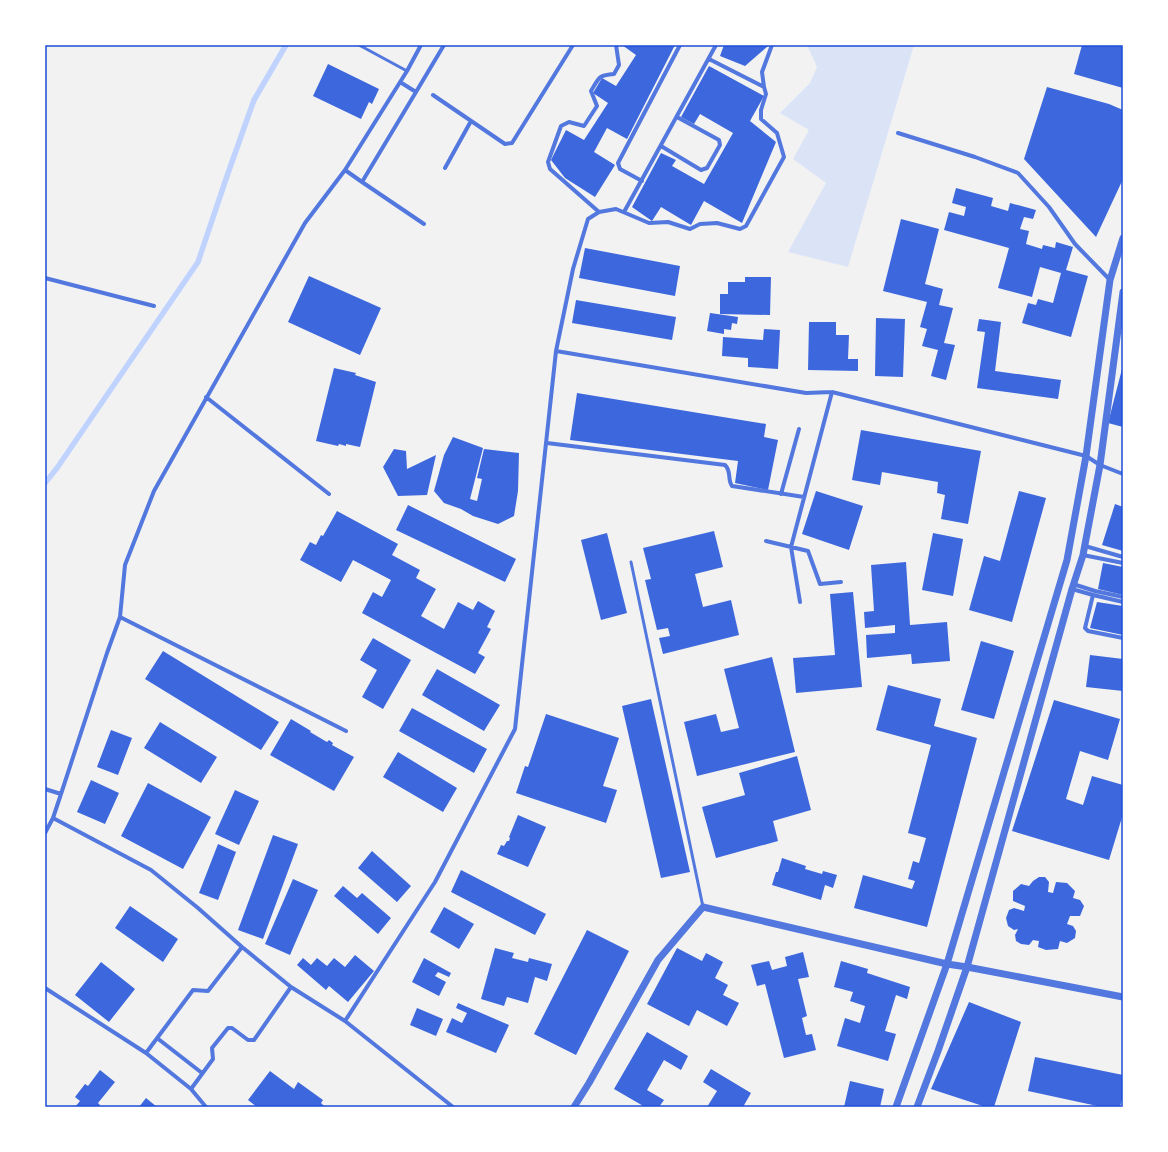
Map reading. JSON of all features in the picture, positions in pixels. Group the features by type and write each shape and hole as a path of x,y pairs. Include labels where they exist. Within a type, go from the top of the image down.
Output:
{"street":[{"path":"45,833 53,818 120,617 125,565 154,491 304,223 345,170 408,71 421,45"},
{"path":"362,182 444,45"},
{"path":"433,95 505,144 512,143 573,45"},
{"path":"599,212 550,169 548,162 561,126 569,122 584,126 596,106 591,91 599,77 604,74 614,74 619,65 616,45"},
{"path":"642,181 620,169 618,163 680,45"},
{"path":"624,212 716,45"},
{"path":"345,1021 435,882 515,729 556,351 575,263 588,219 599,212 616,209 649,224 668,222 690,229 700,224 717,223 740,229 746,226 784,157 777,133 761,119 760,110 766,94 762,72 772,45"},
{"path":"708,59 764,87"},
{"path":"400,82 416,92"},
{"path":"661,146 701,170 707,168 720,145 719,140 677,117"},
{"path":"445,168 471,121"},
{"path":"898,133 975,157 1018,173 1048,207 1075,244 1110,280"},
{"path":"345,170 424,224"},
{"path":"896,1107 947,964 1067,560 1086,456 1110,280 1123,238"},
{"path":"45,278 154,306"},
{"path":"917,1107 967,966 1073,586 1083,555 1100,464 1123,292"},
{"path":"556,351 806,394 832,392 1086,456 1123,474"},
{"path":"800,602 791,547 832,392"},
{"path":"206,397 330,494"},
{"path":"781,494 799,429"},
{"path":"546,443 725,465 729,470 730,483 732,486 804,497"},
{"path":"766,541 808,551 820,584 841,582"},
{"path":"1085,546 1123,557"},
{"path":"1083,555 1123,563"},
{"path":"1073,586 1093,595 1123,602"},
{"path":"1073,586 1123,597"},
{"path":"1093,595 1085,628 1088,631 1123,638"},
{"path":"120,617 346,731"},
{"path":"45,789 61,794"},
{"path":"53,818 151,870 198,908 242,947 291,986 345,1021 454,1107"},
{"path":"574,1107 658,960 703,907 947,964 967,966 1123,998"},
{"path":"146,1053 193,990 208,991 242,947"},
{"path":"191,1090 213,1059 212,1048 228,1028 232,1028 248,1040 254,1040 291,986"},
{"path":"45,988 146,1053 191,1090 206,1107"},
{"path":"157,1038 202,1073"}],"lane":[{"path":"359,45 408,71"},
{"path":"631,562 703,907"}],"shaded area":[{"path":"807,45 914,45 848,267 788,252 826,183 793,159 809,130 780,113 810,83 817,67"}],"building":[{"path":"622,45 675,45 627,139 607,128 594,152 615,165 595,197 565,178 551,160 566,130 584,140 608,103 593,93 602,78 616,86 636,55"},
{"path":"724,45 768,46 745,66 720,56"},
{"path":"1082,45 1123,46 1123,88 1074,74"},
{"path":"328,64 379,89 372,104 369,102 361,119 313,96"},
{"path":"709,66 764,96 750,121 776,142 742,223 704,201 691,225 661,207 652,221 632,207 661,153 676,160 672,166 704,184 733,133 700,114 694,124 681,117"},
{"path":"1047,87 1109,104 1123,110 1123,179 1096,237 1024,159"},
{"path":"956,188 993,198 991,206 1008,211 1010,203 1036,210 1033,219 1024,217 1020,229 1029,231 1026,244 1042,249 1043,245 1055,248 1056,242 1073,247 1066,270 1088,276 1071,337 1022,323 1028,303 1036,305 1038,299 1053,303 1061,273 1040,267 1032,297 998,288 1009,248 944,230 949,212 964,216 966,207 952,203"},
{"path":"901,219 939,229 925,284 943,289 939,305 953,308 944,343 955,345 946,380 931,376 938,350 922,346 927,329 920,327 927,302 883,291"},
{"path":"585,248 680,266 675,296 579,278"},
{"path":"309,276 381,308 360,355 288,322"},
{"path":"745,277 771,277 770,315 720,314 720,294 728,294 728,282 745,282"},
{"path":"576,300 676,317 672,340 572,323"},
{"path":"710,313 738,317 737,324 732,323 731,330 724,329 724,334 707,331"},
{"path":"876,318 905,319 903,377 875,376"},
{"path":"979,319 1001,322 995,371 1061,380 1058,399 977,388 985,332 977,331"},
{"path":"809,322 836,322 836,335 849,335 848,359 858,359 858,371 808,370"},
{"path":"764,329 780,330 778,369 748,367 748,358 722,356 723,337 763,340"},
{"path":"334,368 356,373 355,375 376,382 360,447 346,444 346,446 339,444 338,446 316,441"},
{"path":"1123,369 1123,427 1108,423"},
{"path":"577,393 766,424 764,437 778,440 768,490 735,483 738,461 570,440"},
{"path":"861,430 981,451 968,524 941,519 945,495 937,493 938,482 882,472 880,485 852,480"},
{"path":"453,437 483,448 470,499 477,501 482,479 477,478 484,449 519,453 518,491 514,516 498,524 473,516 461,509 444,503 434,491 444,455"},
{"path":"394,449 406,451 407,469 436,455 427,495 398,496 383,467"},
{"path":"816,491 863,506 849,550 802,534"},
{"path":"1019,491 1046,498 1012,622 969,610 984,556 1000,561"},
{"path":"1115,504 1123,507 1123,551 1102,545"},
{"path":"408,505 516,559 505,582 396,530"},
{"path":"337,511 398,544 392,555 420,570 416,578 436,589 421,616 444,629 458,602 473,610 478,601 495,611 487,627 491,629 478,653 485,657 475,674 362,613 373,592 382,597 391,580 353,560 341,582 300,560 310,542 316,545 321,535 323,536"},
{"path":"714,531 723,567 695,574 703,607 731,600 739,635 663,654 659,638 670,636 668,628 657,630 645,580 651,579 643,548"},
{"path":"607,533 627,613 601,620 581,540"},
{"path":"933,533 963,539 953,596 922,590"},
{"path":"906,562 910,625 947,622 950,661 912,664 911,654 867,658 866,635 895,633 895,625 865,628 864,612 874,611 871,565"},
{"path":"1103,563 1123,567 1123,595 1098,589"},
{"path":"853,592 862,687 796,693 793,658 835,655 830,594"},
{"path":"1097,602 1123,606 1123,635 1090,628"},
{"path":"373,638 411,660 383,709 362,697 377,670 360,660"},
{"path":"981,641 1014,651 994,719 961,710"},
{"path":"163,651 279,722 261,750 145,679"},
{"path":"1090,655 1123,659 1123,691 1086,687"},
{"path":"772,657 795,752 697,776 684,722 716,714 721,732 739,728 724,669"},
{"path":"437,669 500,705 484,731 422,695"},
{"path":"888,685 941,699 934,726 977,738 927,927 854,908 863,875 912,889 915,881 908,879 913,861 919,863 926,838 908,833 931,745 876,730"},
{"path":"651,699 690,872 661,878 622,706"},
{"path":"1054,700 1120,719 1108,760 1080,751 1066,799 1083,805 1092,776 1123,785 1123,814 1109,860 1012,831"},
{"path":"412,708 487,749 474,773 399,731"},
{"path":"546,714 619,738 603,786 617,790 606,823 516,793 525,766 528,767"},
{"path":"291,719 327,742 329,740 333,743 332,745 354,757 334,791 270,755"},
{"path":"160,722 217,757 201,783 144,748"},
{"path":"111,730 132,738 118,775 97,767"},
{"path":"398,752 457,788 443,812 383,777"},
{"path":"797,756 811,810 773,821 778,841 716,858 702,807 745,795 739,773"},
{"path":"91,780 119,793 105,824 77,812"},
{"path":"148,783 211,817 183,869 121,836"},
{"path":"235,790 259,801 239,845 215,834"},
{"path":"518,815 546,827 528,867 497,854 501,845 504,846 507,841 509,841 509,837"},
{"path":"273,835 298,844 263,939 238,930"},
{"path":"218,844 236,852 218,900 199,893"},
{"path":"372,851 411,886 397,902 358,868"},
{"path":"782,858 806,866 805,869 822,874 823,871 837,875 833,888 825,885 821,900 772,885"},
{"path":"461,870 546,914 535,935 451,892"},
{"path":"1039,877 1045,877 1049,882 1048,892 1053,893 1056,882 1067,883 1075,891 1073,898 1080,900 1084,906 1080,916 1070,916 1067,924 1073,926 1076,931 1075,938 1067,943 1060,941 1058,949 1046,950 1038,947 1039,941 1033,940 1029,945 1021,944 1016,941 1015,935 1018,929 1014,930 1008,926 1006,918 1009,910 1014,908 1024,911 1025,906 1013,901 1013,891 1021,884 1029,886"},
{"path":"293,879 318,890 290,955 265,944"},
{"path":"343,886 357,898 362,893 391,918 378,934 334,896"},
{"path":"130,906 178,939 163,962 115,928"},
{"path":"444,907 474,924 459,949 430,932"},
{"path":"587,930 629,951 576,1055 534,1034"},
{"path":"495,948 514,953 512,958 528,962 529,958 552,964 547,981 535,977 528,1003 507,997 504,1006 481,999"},
{"path":"677,948 702,961 706,953 723,962 715,978 728,985 723,995 739,1003 727,1026 697,1010 689,1026 647,1004"},
{"path":"803,952 809,977 798,979 807,1016 802,1018 806,1035 812,1034 816,1050 784,1058 765,984 757,986 751,965 769,961 772,970 787,966 785,957"},
{"path":"355,955 374,971 348,1002 329,986 326,990 297,965 303,958 311,965 317,958 327,966 334,958 345,967"},
{"path":"424,958 451,973 449,977 438,972 435,976 446,982 439,996 412,982"},
{"path":"841,961 868,969 867,973 910,987 907,999 896,995 885,1031 896,1034 888,1061 837,1046 845,1018 860,1023 865,1006 850,1001 853,992 834,987"},
{"path":"101,962 135,989 109,1022 75,995"},
{"path":"969,1002 1021,1022 994,1107 986,1107 931,1089"},
{"path":"458,1003 509,1025 496,1053 446,1032 452,1018 462,1023 467,1013 456,1008"},
{"path":"417,1008 443,1019 436,1036 410,1025"},
{"path":"647,1032 688,1056 681,1070 664,1060 647,1090 664,1100 659,1107 645,1107 614,1089"},
{"path":"1035,1057 1123,1075 1123,1095 1120,1107 1102,1107 1028,1091"},
{"path":"711,1069 751,1093 743,1107 707,1107 717,1091 703,1082"},
{"path":"100,1070 115,1082 98,1103 100,1105 98,1107 75,1107 80,1101 75,1097 85,1084 88,1086"},
{"path":"270,1071 294,1089 298,1082 323,1100 321,1103 325,1107 257,1107 248,1100"},
{"path":"850,1081 884,1089 880,1107 844,1107"},
{"path":"146,1098 157,1107 139,1107"}],"waterway":[{"path":"45,483 57,468 198,262 254,100 286,45"}]}
